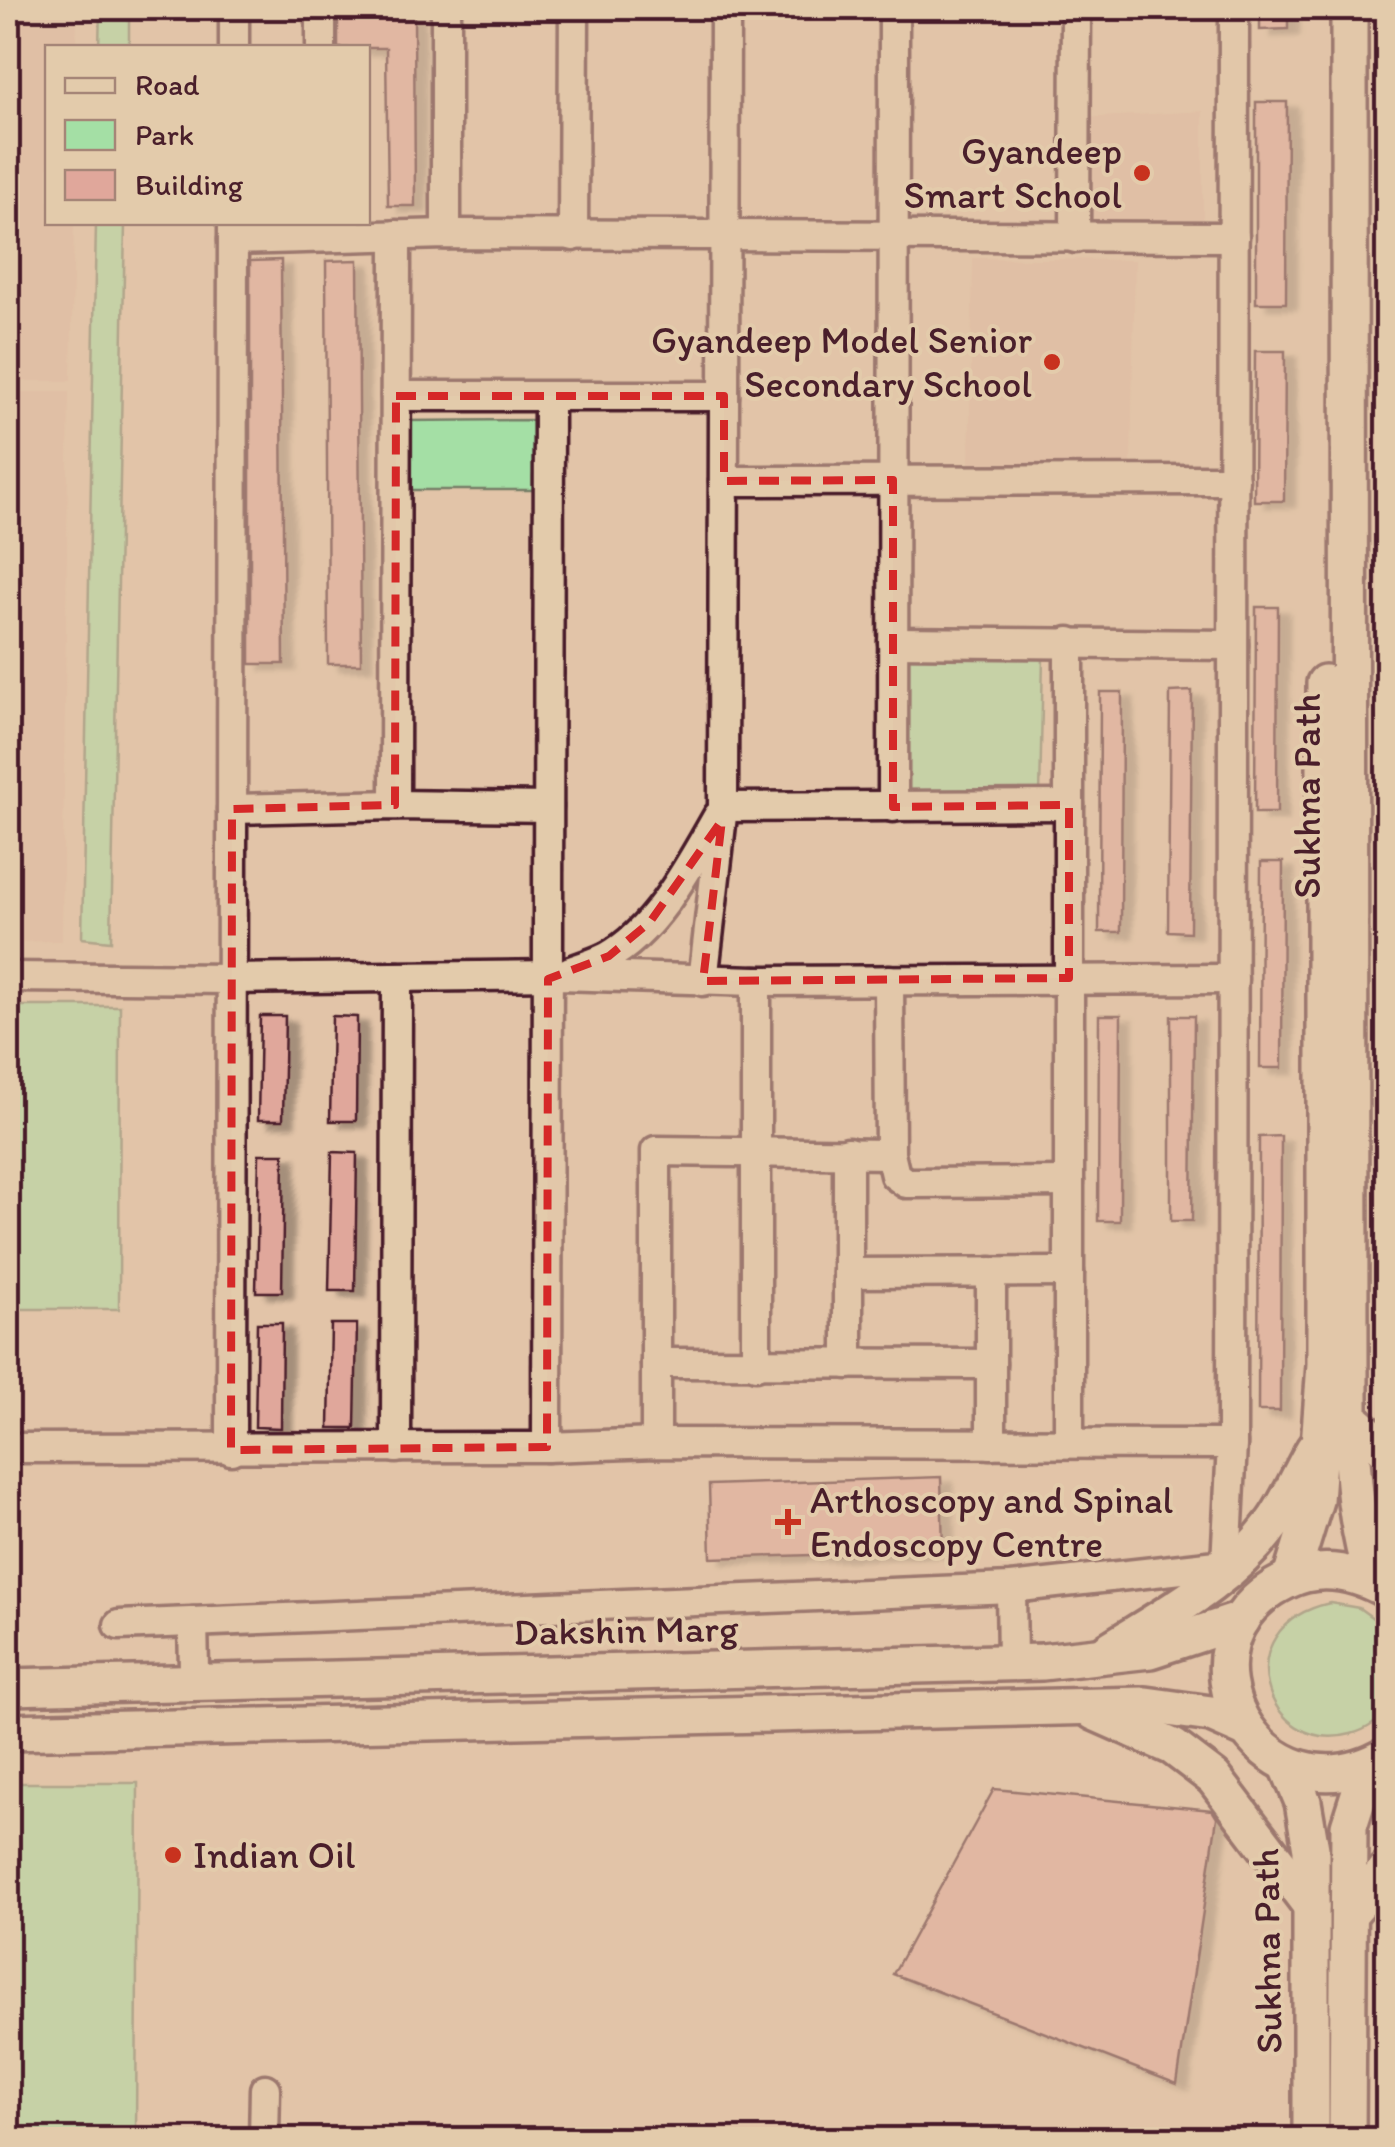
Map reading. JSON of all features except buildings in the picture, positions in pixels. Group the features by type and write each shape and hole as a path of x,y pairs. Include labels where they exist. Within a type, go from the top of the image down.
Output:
{"main road":[{"name":"Sukhna Path","path":"1291,1578 1315,1500 1325,1364 1326,8"},
{"name":"Sukhna Path","path":"1349,8 1350,1418 1359,1536 1380,1586"},
{"path":"1350,1418 1388,1451"},
{"path":"1100,1656 1202,1592 1233,1567 1273,1522 1319,1440"},
{"path":"1243,1728 1228,1690 1228,1660 1241,1620 1267,1592 1307,1573 1342,1572 1380,1586"},
{"name":"Dakshin Marg","path":"8,1687 1012,1663 1150,1650 1241,1620"},
{"path":"1081,1707 1173,1747 1214,1778 1311,1906"},
{"path":"8,1732 1162,1707 1211,1714 1243,1728 1275,1759 1308,1772 1354,1771 1378,1760"},
{"name":"Sukhna Path","path":"1347,2140 1349,1826 1378,1760"},
{"name":"Sukhna Path","path":"1288,1766 1303,1802 1311,1850 1311,2140"},
{"path":"1348,1914 1388,1868"}],"street":[{"path":"234,8 234,45"},
{"path":"321,8 321,45"},
{"path":"446,8 446,234"},
{"path":"573,236 574,8"},
{"path":"704,981 723,807 725,8"},
{"path":"893,807 894,8"},
{"path":"1075,238 1076,8"},
{"path":"119,1624 1012,1588 1226,1564 1232,1444 1234,8"},
{"path":"230,1450 233,231 321,230 396,236 1234,237"},
{"path":"395,805 396,236"},
{"path":"396,396 724,396"},
{"path":"548,1447 554,976 548,807 549,398"},
{"path":"724,481 1234,480"},
{"path":"893,642 1233,645"},
{"path":"1069,642 1069,1443"},
{"path":"232,810 395,805 548,807"},
{"path":"723,807 1069,806"},
{"path":"554,976 609,956 650,922 723,807"},
{"path":"8,976 554,976 704,981 1233,979"},
{"path":"396,1448 397,978"},
{"path":"889,980 890,1154 895,1175 906,1183 1069,1182"},
{"path":"756,981 756,1365"},
{"path":"656,1443 656,1151 890,1154"},
{"path":"848,1152 848,1364"},
{"path":"991,1272 991,1444"},
{"path":"848,1273 1069,1272"},
{"path":"656,1363 991,1364"},
{"path":"8,1448 1232,1444"},
{"path":"1012,1588 1012,1663"},
{"path":"193,1622 194,1670"},
{"path":"264,2140 265,2089"}],"highlighted area":[{"path":"396,396 724,396 724,481 893,480 893,807 1069,805 1069,978 703,981 722,820 650,922 609,956 548,979 547,1447 231,1450 232,809 395,805"}],"shaded area":[{"path":"8,19 77,20 76,45 45,45 45,225 74,225 71,381 8,381"},
{"name":"Gyandeep Smart School","path":"1203,111 1203,228 1080,230 1081,118"},
{"name":"Gyandeep Model Senior Secondary School","path":"973,258 1135,260 1131,466 969,464"},
{"path":"8,392 69,392 62,941 8,942"}],"green space":[{"path":"100,8 129,8 129,45 99,45"},
{"path":"96,225 125,225 111,941 82,938"},
{"path":"536,420 537,490 405,490 403,421"},
{"path":"908,655 1043,657 1040,797 905,795"},
{"path":"8,1006 120,1006 119,1309 8,1309"},
{"path":"1330,1603 1359,1608 1388,1629 1387,1708 1362,1730 1321,1736 1297,1727 1279,1709 1268,1686 1267,1661 1276,1637 1296,1616"},
{"path":"8,1783 138,1783 136,2139 8,2139"}],"place":[{"name":"Gyandeep Smart School","path":"1142,173"},
{"name":"Gyandeep Model Senior Secondary School","path":"1052,362"},
{"name":"Arthoscopy and Spinal Endoscopy Centre","path":"788,1522"},
{"name":"Indian Oil","path":"173,1855"}]}
